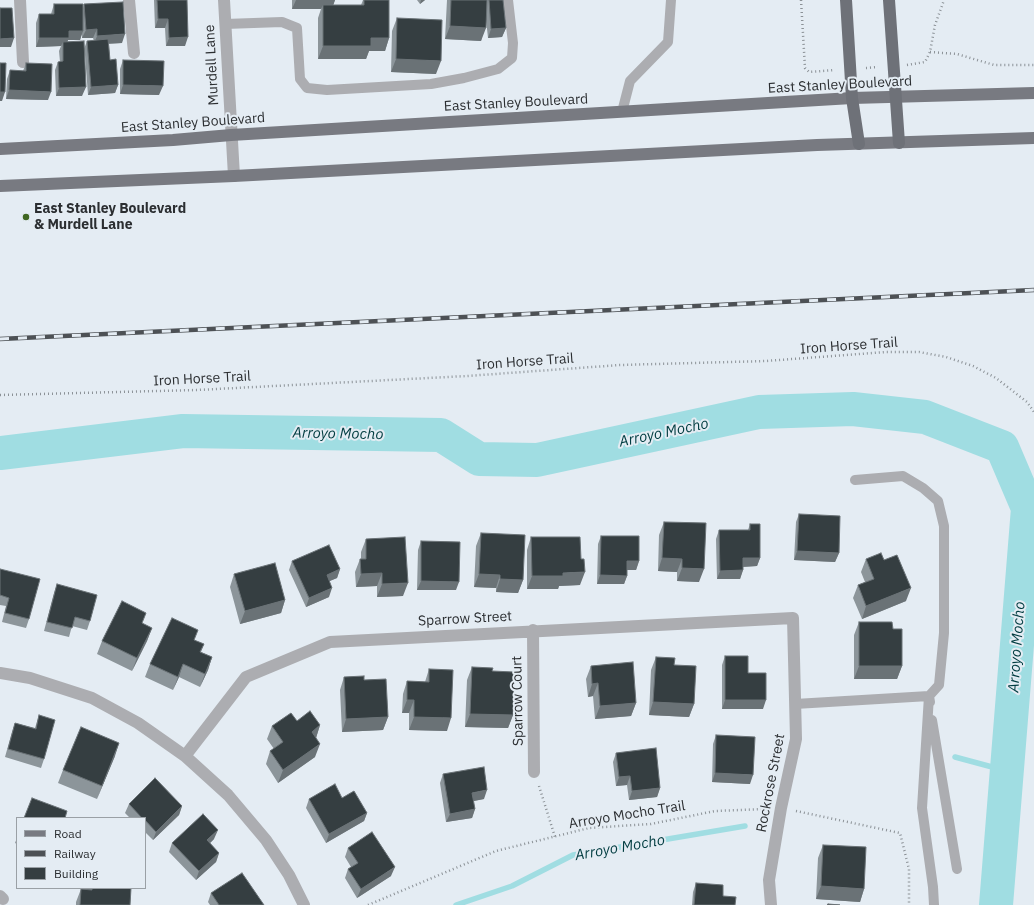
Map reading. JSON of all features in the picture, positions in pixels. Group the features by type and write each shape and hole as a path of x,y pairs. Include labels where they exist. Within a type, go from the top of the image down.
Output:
{"highway":[{"path":"846,0 852,98 859,144"},
{"path":"889,0 899,143"}],"main road":[{"name":"East Stanley Boulevard","path":"0,149 173,140 231,135 852,98 1034,92"},
{"path":"0,186 234,176 817,145 1034,138"}],"street":[{"path":"20,0 23,62"},
{"path":"129,0 134,53"},
{"name":"Murdell Lane","path":"224,0 234,176"},
{"name":"Sparrow Street","path":"185,756 246,677 330,642 533,630 793,618"},
{"name":"Rockrose Street","path":"772,905 769,880 781,808 796,739 793,618"},
{"name":"Sparrow Court","path":"533,630 534,772"},
{"path":"0,673 30,678 92,698 138,723 185,756 228,796 266,840 288,875 304,905"}],"lane":[{"path":"225,24 282,22 297,28 300,79 307,88 327,90 430,84 464,78 498,69 512,58 513,43 508,0"},
{"path":"622,112 630,81 668,42 671,0"},
{"path":"855,480 903,476 923,488 938,501 944,526 944,633 939,684 930,696 922,808 933,887 934,905"},
{"path":"796,704 930,696"},
{"path":"930,696 934,737 957,869"}],"path":[{"path":"800,0 805,68 808,72"},
{"path":"925,62 930,52 935,25 944,0"},
{"path":"930,52 957,54 994,65 1034,65"},
{"name":"Iron Horse Trail","path":"0,395 197,390 612,366 766,361 886,352 919,352 973,366 996,378 1027,402 1034,412"},
{"path":"534,772 555,837"},
{"name":"Arroyo Mocho Trail","path":"368,905 496,851 589,828 651,824 715,810 781,808 900,833 909,869 909,905"}],"building":[{"path":"157,0 187,0 188,37 169,38 168,19 158,19"},
{"path":"364,0 389,0 389,38 371,38 371,46 323,46 323,5 364,5"},
{"path":"451,0 487,0 486,28 450,26"},
{"path":"489,0 503,0 506,28 491,29"},
{"path":"123,2 125,34 97,36 97,29 86,30 84,4"},
{"path":"54,4 83,4 83,31 69,31 69,38 39,38 39,14 54,14"},
{"path":"0,8 12,8 14,38 0,39"},
{"path":"397,18 442,20 441,61 396,59"},
{"path":"108,39 110,60 116,59 118,85 91,87 87,41"},
{"path":"84,41 86,87 59,88 58,62 63,61 63,42"},
{"path":"123,60 164,61 163,86 123,85"},
{"path":"0,63 6,63 5,92 0,92"},
{"path":"26,63 52,64 51,92 9,90 10,70 26,71"},
{"path":"799,514 840,516 839,553 797,551"},
{"path":"664,522 706,523 704,569 682,568 682,559 662,558"},
{"path":"750,524 760,524 760,558 743,558 743,570 720,571 719,530 750,530"},
{"path":"481,533 525,535 523,580 500,579 500,575 479,574"},
{"path":"601,536 639,536 639,561 627,561 627,576 600,575"},
{"path":"405,537 408,583 382,584 382,573 361,574 360,559 366,559 366,539"},
{"path":"531,537 580,537 581,559 584,559 585,572 563,573 563,576 532,576"},
{"path":"421,541 460,542 459,582 421,581"},
{"path":"329,545 340,569 327,575 332,588 309,598 292,561"},
{"path":"881,553 884,560 897,555 911,588 866,606 858,585 874,579 866,559"},
{"path":"275,563 285,600 245,611 234,574"},
{"path":"0,569 40,579 29,619 5,613 9,598 0,595"},
{"path":"57,584 97,595 90,621 75,617 72,628 47,622"},
{"path":"122,601 146,613 142,623 152,628 137,658 102,641"},
{"path":"172,618 198,630 194,640 204,644 200,652 212,657 205,674 183,664 178,677 150,664"},
{"path":"859,622 892,622 893,629 902,629 902,666 859,666"},
{"path":"725,656 748,656 748,673 766,673 766,700 725,700"},
{"path":"656,657 675,658 674,665 696,666 694,704 653,702"},
{"path":"633,662 636,703 600,706 598,683 592,684 591,666"},
{"path":"472,667 493,668 492,671 514,672 513,715 470,714"},
{"path":"429,669 453,670 451,718 414,717 414,700 407,700 407,681 429,682"},
{"path":"364,676 364,680 386,679 388,717 346,719 344,677"},
{"path":"310,711 320,725 312,732 320,744 283,770 270,751 283,742 272,726 291,713 297,721"},
{"path":"39,715 55,720 44,759 8,749 15,723 36,729"},
{"path":"81,727 119,743 102,786 63,770"},
{"path":"716,735 755,737 753,775 715,773"},
{"path":"656,748 660,788 632,791 630,776 619,777 616,753"},
{"path":"484,767 487,790 472,793 475,809 450,814 443,774"},
{"path":"155,778 182,806 156,832 146,821 146,817 141,817 129,804"},
{"path":"335,784 342,798 354,791 367,813 329,834 309,799"},
{"path":"32,798 67,811 65,817 24,817"},
{"path":"203,814 218,830 207,840 219,853 199,871 172,843"},
{"path":"372,832 395,867 361,889 348,869 358,863 348,848"},
{"path":"823,845 866,847 864,889 821,886"},
{"path":"242,873 264,905 219,905 211,893"},
{"path":"696,883 723,885 723,896 736,897 735,905 694,905"},
{"path":"81,889 131,889 130,905 80,905"}],"waterway":[{"name":"Arroyo Mocho","path":"0,453 183,431 441,435 479,459 537,460 759,412 853,409 925,417 1002,447 1028,508 996,905"},
{"name":"Arroyo Mocho","path":"955,757 1007,771"},
{"name":"Arroyo Mocho","path":"456,905 512,886 573,855 745,826"}],"railway":[{"path":"0,339 1034,290"}],"place":[{"name":"East Stanley Boulevard & Murdell Lane","path":"26,217"}]}
